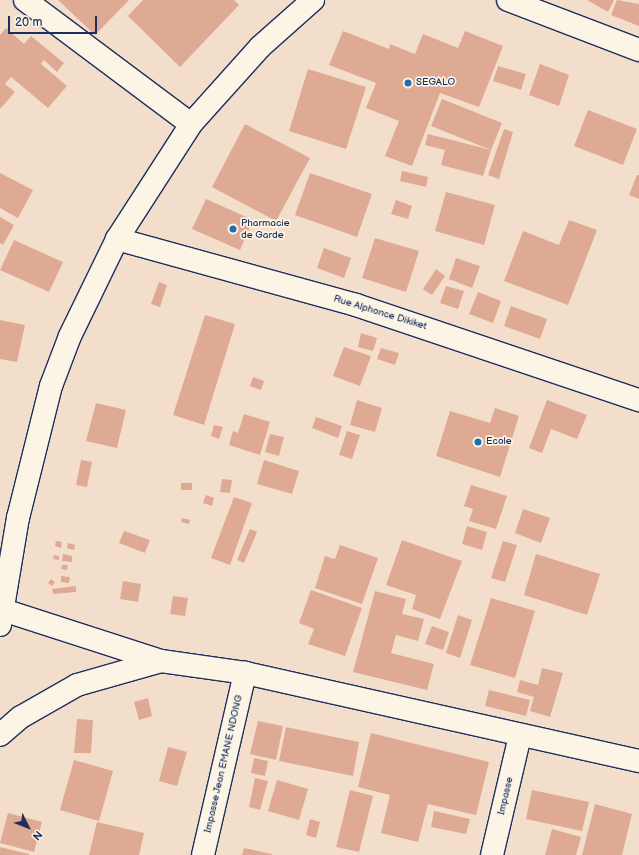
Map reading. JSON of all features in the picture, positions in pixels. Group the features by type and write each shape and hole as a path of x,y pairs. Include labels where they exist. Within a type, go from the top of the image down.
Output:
{"street":[{"path":"25,0 191,124"},
{"path":"313,0 260,47 191,124 117,239 70,336 51,386 18,518 2,617 161,661 245,673 520,736 639,761"},
{"path":"508,0 639,50"},
{"name":"Rue Alphonce Dikiket","path":"117,239 356,305 639,400"},
{"path":"0,735 28,713 77,685 161,661"},
{"name":"Impasse Jean EMANE NDONG","path":"203,855 245,673"},
{"name":"Impasse","path":"492,855 520,736"}],"building":[{"path":"58,0 129,0 95,35"},
{"path":"143,0 234,0 239,5 180,67 128,16"},
{"path":"587,0 614,0 608,12"},
{"path":"617,0 639,4 639,26 611,15"},
{"path":"6,28 24,44 31,36 64,63 57,72 44,60 41,64 67,86 48,108 11,77 5,84 15,92 0,109 0,35"},
{"path":"343,31 389,49 390,44 415,54 423,34 458,48 465,31 503,46 479,107 440,93 412,166 385,156 399,121 366,108 376,83 329,65"},
{"path":"540,64 569,75 559,106 529,95"},
{"path":"498,66 526,74 521,90 493,81"},
{"path":"308,69 366,87 346,149 289,131"},
{"path":"442,99 502,123 491,150 431,126"},
{"path":"588,110 637,129 623,165 574,146"},
{"path":"245,124 310,158 276,221 212,187"},
{"path":"504,129 513,132 499,179 488,175"},
{"path":"428,134 491,150 483,176 441,165 445,150 425,145"},
{"path":"402,171 428,177 426,187 400,181"},
{"path":"0,173 33,190 18,218 0,208"},
{"path":"310,173 372,194 357,237 295,215"},
{"path":"637,175 639,175 639,199 629,195"},
{"path":"446,192 495,205 484,245 435,231"},
{"path":"206,199 253,220 240,250 192,229"},
{"path":"396,200 412,206 408,219 391,214"},
{"path":"0,217 14,225 3,245 0,243"},
{"path":"569,220 597,230 568,305 504,281 523,231 559,245"},
{"path":"375,238 419,251 406,292 362,278"},
{"path":"14,240 63,262 49,292 0,270"},
{"path":"324,248 351,258 344,278 317,268"},
{"path":"456,258 480,266 472,288 449,279"},
{"path":"436,269 445,276 432,295 423,289"},
{"path":"159,282 167,285 160,307 151,304"},
{"path":"446,286 464,291 458,309 440,303"},
{"path":"478,292 501,301 493,323 469,314"},
{"path":"511,306 547,319 540,339 504,326"},
{"path":"205,315 235,324 204,425 173,415"},
{"path":"0,320 25,325 17,362 0,359"},
{"path":"361,333 377,338 373,351 358,347"},
{"path":"344,347 371,356 360,386 333,376"},
{"path":"381,348 399,353 395,365 377,359"},
{"path":"253,377 264,381 261,390 250,386"},
{"path":"357,400 382,408 375,432 350,425"},
{"path":"547,400 587,415 577,439 551,429 542,453 529,448"},
{"path":"96,403 126,410 117,448 86,441"},
{"path":"495,408 519,416 500,477 436,456 450,411 490,423"},
{"path":"244,414 270,422 260,455 229,445 233,431 238,433"},
{"path":"316,417 342,426 338,438 312,428"},
{"path":"214,425 223,427 219,439 211,436"},
{"path":"347,431 360,435 352,459 339,455"},
{"path":"270,434 284,437 279,456 265,452"},
{"path":"81,460 92,462 87,487 76,485"},
{"path":"264,460 299,471 292,494 257,484"},
{"path":"222,479 232,480 230,493 220,492"},
{"path":"181,483 192,483 192,490 181,490"},
{"path":"471,485 507,496 496,529 469,521 473,509 464,506"},
{"path":"206,495 214,498 212,506 203,503"},
{"path":"234,497 252,503 230,565 211,558"},
{"path":"523,509 550,518 541,543 515,533"},
{"path":"182,518 190,520 189,524 181,522"},
{"path":"467,526 487,532 482,550 462,544"},
{"path":"250,529 257,532 244,563 237,560"},
{"path":"124,531 150,540 145,553 119,543"},
{"path":"402,540 462,561 440,619 412,609 416,595 386,585"},
{"path":"56,541 62,542 61,548 55,546"},
{"path":"503,541 517,545 505,582 491,578"},
{"path":"68,543 75,545 74,550 67,548"},
{"path":"340,545 378,558 362,604 315,588 325,556 335,559"},
{"path":"63,554 72,556 72,562 62,561"},
{"path":"536,554 600,574 587,615 524,595"},
{"path":"54,555 59,556 59,560 53,559"},
{"path":"62,565 68,565 67,570 61,569"},
{"path":"61,576 70,577 69,583 61,582"},
{"path":"51,579 55,582 52,586 48,583"},
{"path":"123,581 141,584 138,602 120,599"},
{"path":"76,586 76,592 53,594 52,589"},
{"path":"311,590 362,608 345,656 308,644 314,629 299,623"},
{"path":"375,591 406,599 402,614 424,619 418,641 396,635 391,653 434,664 427,690 353,672"},
{"path":"173,596 188,598 185,616 170,614"},
{"path":"491,598 535,611 515,678 470,665"},
{"path":"458,615 472,620 460,658 446,653"},
{"path":"432,626 449,632 443,650 425,644"},
{"path":"542,668 563,673 550,717 530,711 534,697 517,692 520,680 538,685"},
{"path":"489,690 530,700 526,716 485,706"},
{"path":"148,698 152,716 139,720 134,702"},
{"path":"77,719 93,720 91,753 74,753"},
{"path":"258,721 283,726 276,760 250,754"},
{"path":"286,727 359,742 353,776 279,761"},
{"path":"371,733 489,762 476,815 428,804 418,842 381,833 390,795 358,787"},
{"path":"168,747 187,752 177,786 159,781"},
{"path":"254,758 268,761 265,776 251,773"},
{"path":"74,760 113,771 99,821 60,810"},
{"path":"255,778 268,781 260,810 249,807"},
{"path":"277,780 308,789 299,820 268,811"},
{"path":"350,790 373,796 359,852 336,847"},
{"path":"532,790 589,802 582,831 526,819"},
{"path":"595,804 632,814 622,855 582,855"},
{"path":"434,811 470,819 466,834 431,827"},
{"path":"8,813 42,822 34,852 0,843"},
{"path":"310,819 320,822 316,838 306,835"},
{"path":"97,822 144,833 139,855 89,855"},
{"path":"552,829 581,837 576,855 545,855"},
{"path":"0,847 29,854 29,855 0,855"},
{"path":"244,848 272,854 272,855 242,855"}],"place":[{"name":"SEGALO","path":"408,83"},
{"name":"Pharmacie de Garde","path":"233,229"},
{"name":"Ecole","path":"478,442"}]}
